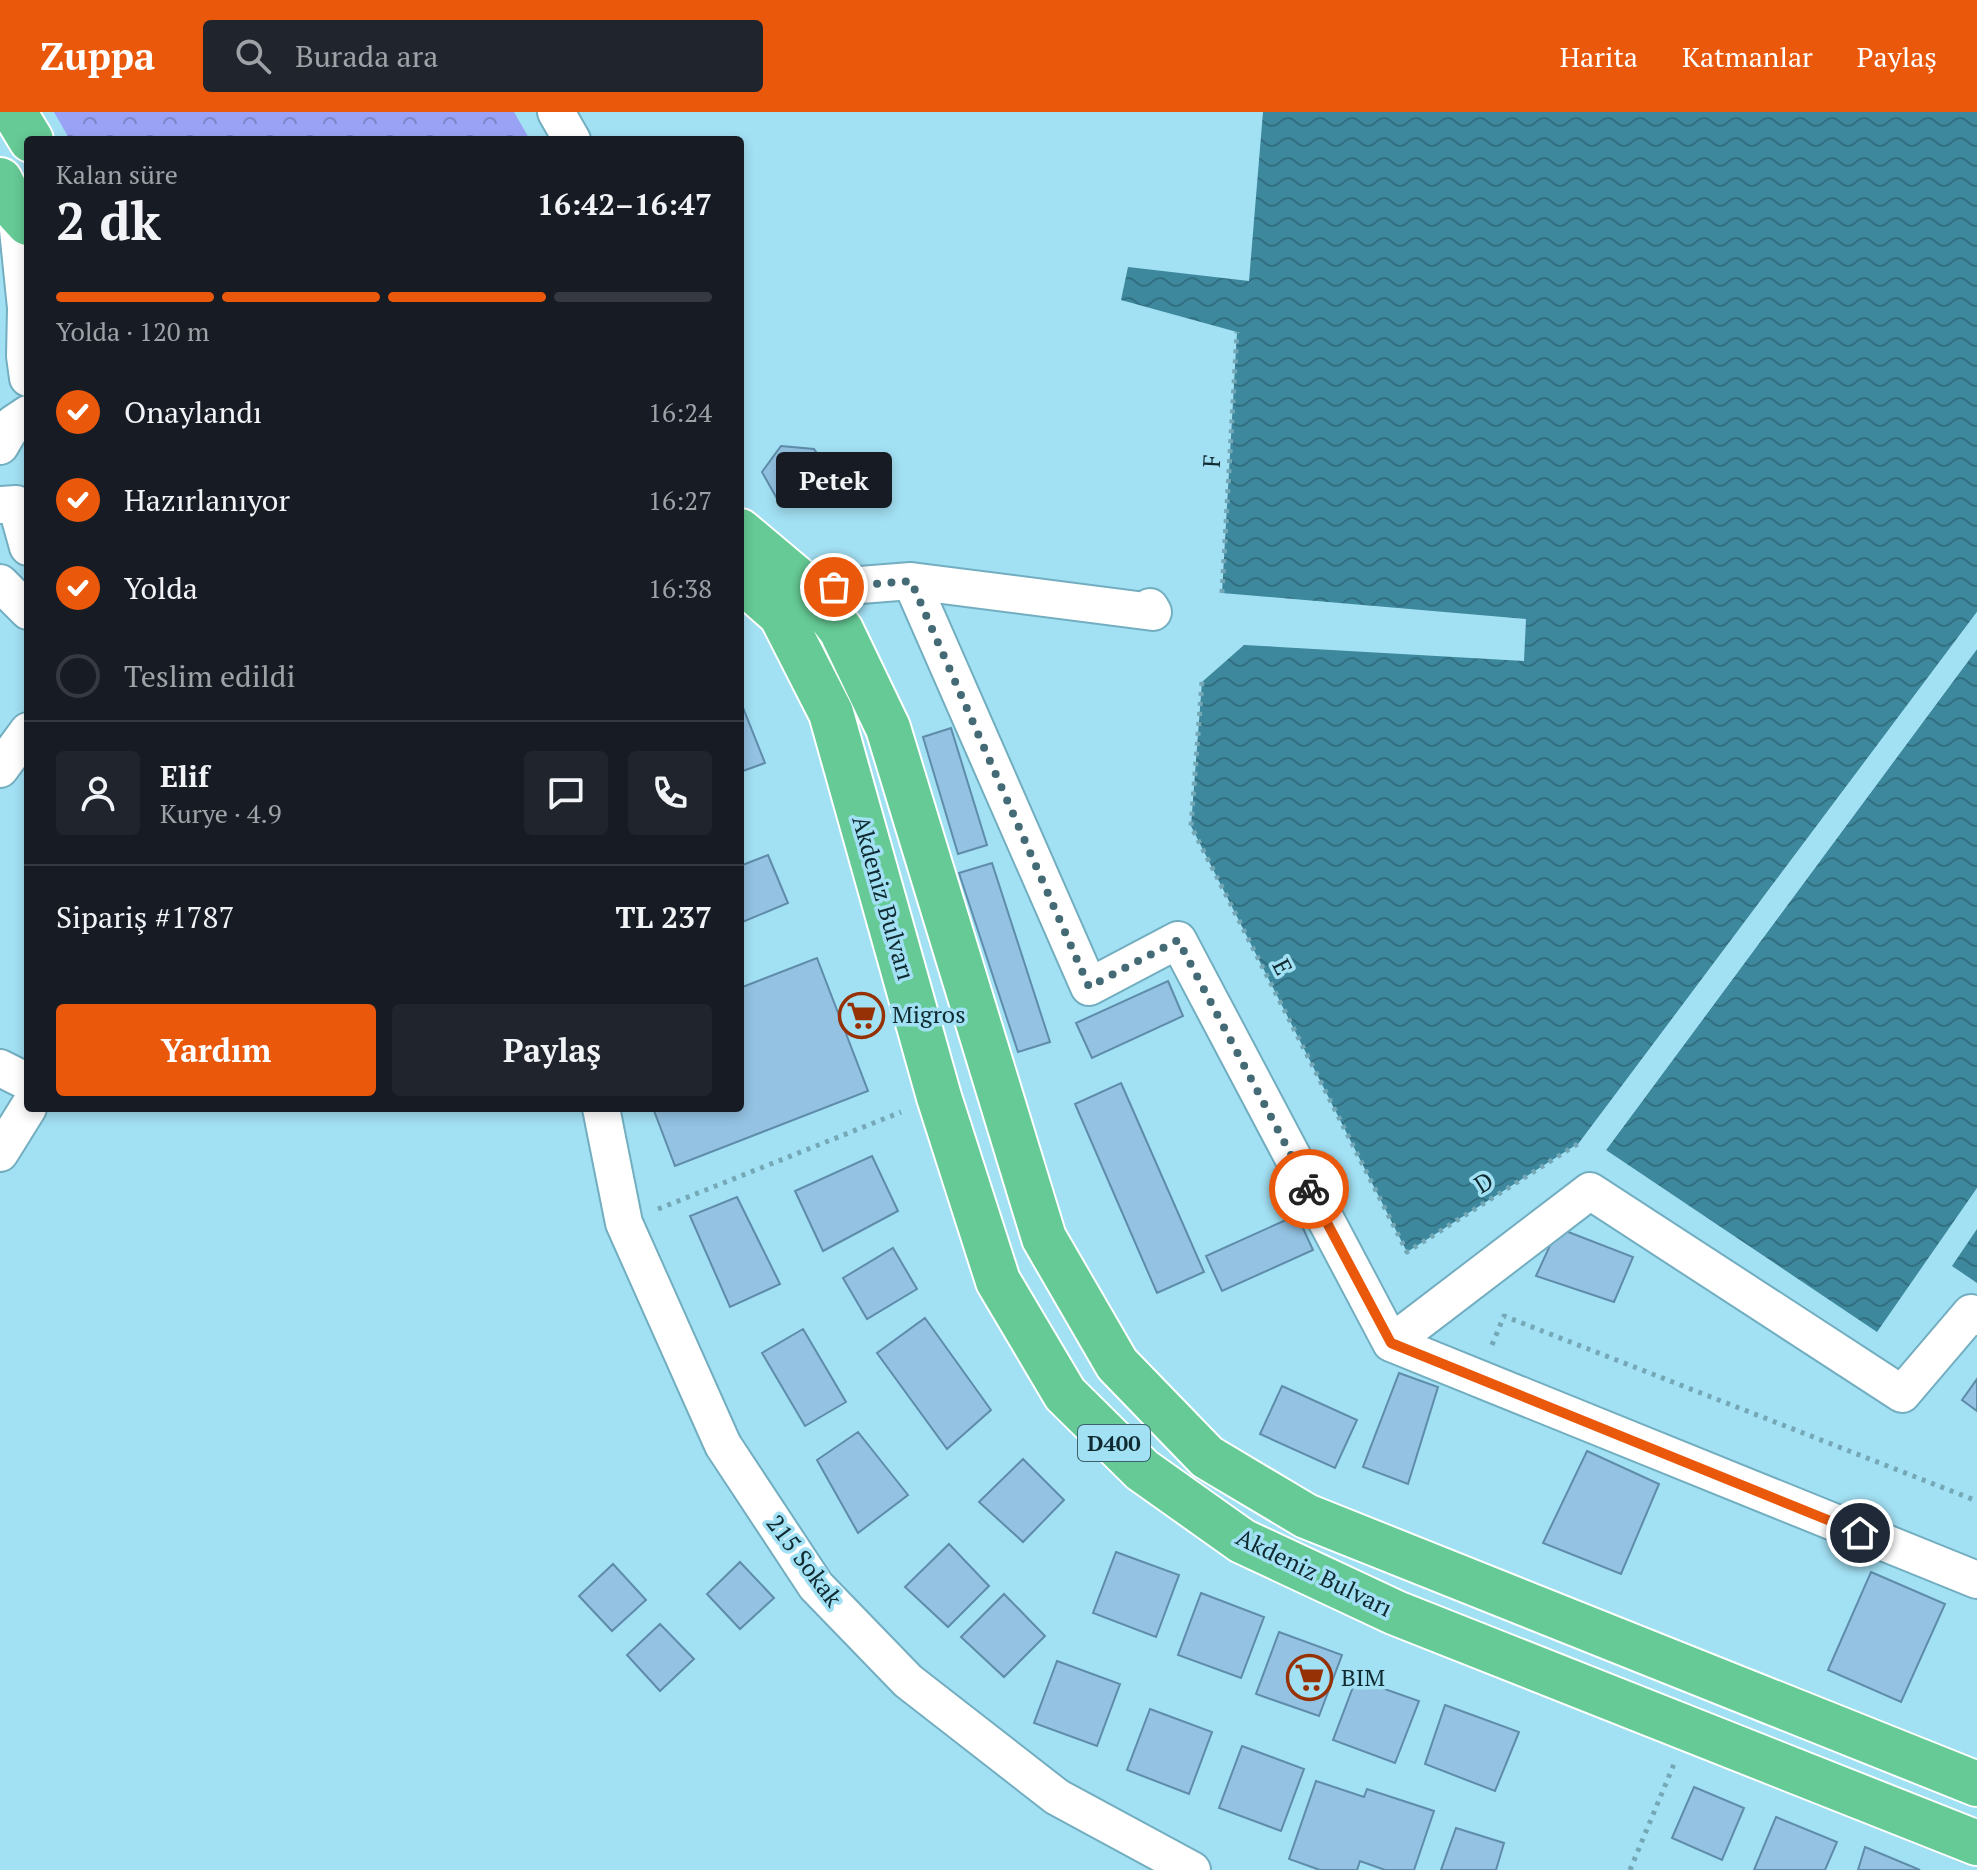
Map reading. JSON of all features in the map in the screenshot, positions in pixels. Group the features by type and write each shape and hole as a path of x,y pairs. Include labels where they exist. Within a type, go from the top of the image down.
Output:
{"highway":[{"path":"14,112 29,136"},
{"name":"Akdeniz Bulvarı","path":"744,534 809,589 841,630 888,728 1044,1238 1117,1364 1187,1437 1207,1457 1306,1516 1977,1784"},
{"name":"Akdeniz Bulvarı","path":"744,583 781,615 831,713 939,1097 998,1281 1065,1394 1142,1470 1242,1541 1396,1613 1977,1843"}],"street":[{"path":"556,112 570,136"},
{"path":"15,204 24,289"},
{"path":"11,500 24,536"},
{"path":"809,589 911,581 1153,612 1150,607"},
{"path":"911,581 1089,987 1178,940 1391,1343 1977,1580"},
{"path":"0,583 24,607"},
{"path":"0,769 24,736"},
{"path":"0,1068 24,1080"},
{"path":"0,1153 26,1112"},
{"name":"215 Sokak","path":"602,1112 624,1223 723,1445 816,1586 908,1681 1057,1797 1192,1870"},
{"path":"1391,1343 1590,1191 1902,1394 1971,1313 1977,1317"}],"path":[{"name":"F","path":"1222,593 1237,332"},
{"name":"E","path":"1202,682 1191,826 1407,1252"},
{"path":"624,1223 939,1097"},
{"name":"D","path":"1407,1252 1579,1143"},
{"path":"1478,1379 1504,1316 1977,1501"},
{"path":"1630,1870 1689,1729"}],"green space":[{"path":"54,112 514,112 528,136 68,136"}],"water":[{"path":"1263,112 1977,112 1977,612 1579,1143 1407,1252 1191,826 1202,682 1244,645 1524,661 1526,619 1222,593 1237,332 1121,300 1128,267 1249,281"},
{"path":"1977,649 1977,1188 1877,1332 1606,1150"},
{"path":"1977,1229 1977,1283 1952,1266"}],"pier":[{"path":"1977,612 1977,619 1584,1144 1579,1143"},
{"path":"1977,645 1606,1150 1602,1149"}],"building":[{"path":"781,446 814,449 830,473 813,502 780,504 762,472"},
{"path":"744,710 765,763 744,771"},
{"path":"951,728 987,845 958,854 923,737"},
{"path":"768,855 788,903 744,921 744,864"},
{"path":"992,863 1050,1042 1018,1052 959,873"},
{"path":"817,958 868,1091 675,1166 655,1112 744,1112 744,986"},
{"path":"1168,981 1183,1016 1092,1058 1076,1023"},
{"path":"1121,1083 1204,1272 1157,1293 1075,1104"},
{"path":"872,1156 898,1211 823,1251 795,1191"},
{"path":"737,1197 780,1284 730,1307 690,1216"},
{"path":"1297,1215 1313,1250 1222,1291 1206,1256"},
{"path":"1558,1228 1633,1257 1614,1302 1536,1276"},
{"path":"893,1248 917,1289 867,1319 843,1278"},
{"path":"925,1318 991,1410 947,1449 877,1353"},
{"path":"803,1329 846,1402 805,1426 762,1353"},
{"path":"1399,1373 1438,1387 1408,1484 1363,1467"},
{"path":"1977,1379 1977,1411 1962,1400"},
{"path":"1282,1386 1357,1420 1335,1468 1260,1434"},
{"path":"858,1432 908,1495 858,1533 817,1460"},
{"path":"1587,1451 1659,1484 1621,1574 1543,1543"},
{"path":"1023,1459 1064,1500 1023,1542 979,1502"},
{"path":"949,1544 989,1586 948,1627 905,1587"},
{"path":"1116,1552 1179,1575 1156,1637 1093,1613"},
{"path":"740,1562 774,1598 740,1629 707,1594"},
{"path":"613,1564 646,1600 612,1631 579,1596"},
{"path":"1871,1572 1945,1604 1901,1702 1828,1670"},
{"path":"1201,1593 1264,1617 1241,1678 1178,1655"},
{"path":"1004,1594 1045,1636 1004,1677 961,1637"},
{"path":"660,1624 694,1659 660,1691 627,1655"},
{"path":"1279,1632 1342,1655 1319,1716 1256,1694"},
{"path":"1057,1661 1120,1684 1097,1746 1034,1723"},
{"path":"1356,1679 1419,1701 1395,1763 1333,1740"},
{"path":"1445,1705 1519,1732 1495,1791 1425,1764"},
{"path":"1150,1709 1212,1732 1189,1794 1127,1770"},
{"path":"1242,1746 1304,1769 1281,1831 1219,1808"},
{"path":"1316,1781 1364,1797 1367,1789 1434,1811 1414,1870 1385,1870 1360,1861 1357,1870 1320,1870 1289,1859"},
{"path":"1694,1787 1744,1808 1722,1860 1672,1838"},
{"path":"1776,1817 1837,1842 1825,1870 1754,1870"},
{"path":"1456,1828 1504,1843 1496,1870 1441,1870"},
{"path":"1865,1847 1920,1870 1858,1870"}],"way so far":[{"path":"834,587 911,581 1089,987 1178,940 1309,1189"}],"place":[{"name":"Petek","path":"834,587"},
{"name":"Migros","path":"861,1015"},
{"name":"BIM","path":"1310,1678"}],"route":[{"path":"1309,1189 1391,1343 1860,1533"}]}
